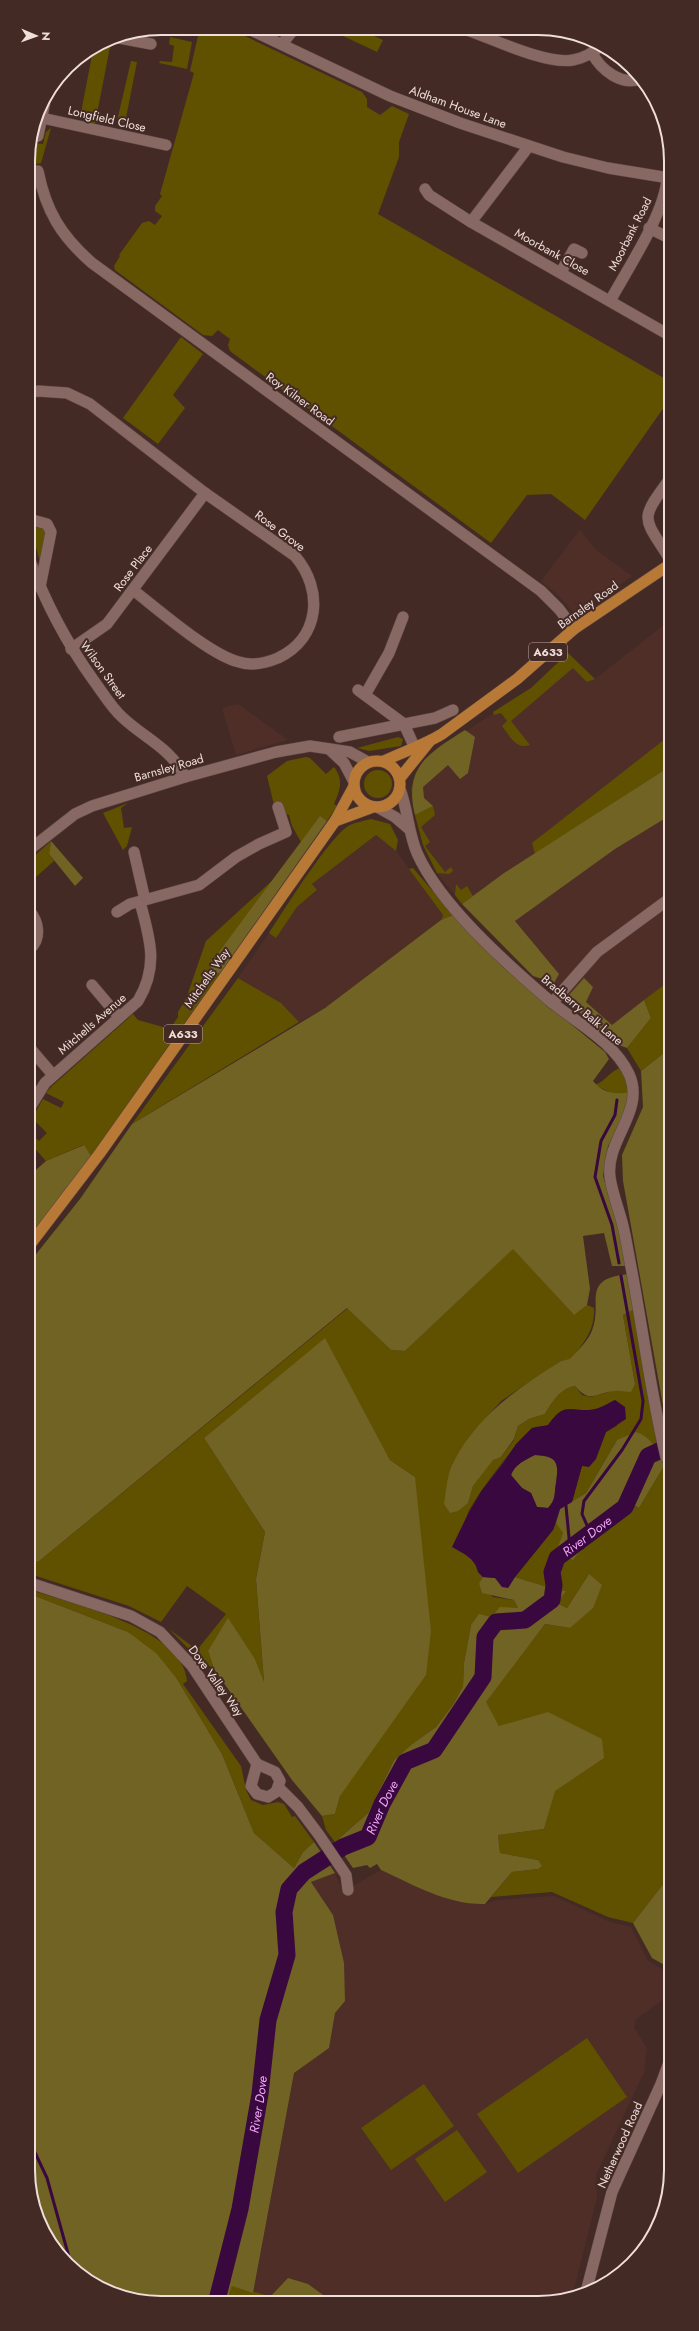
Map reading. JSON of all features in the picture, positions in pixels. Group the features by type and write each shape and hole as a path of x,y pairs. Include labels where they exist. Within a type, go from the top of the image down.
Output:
{"main road":[{"name":"Barnsley Road","path":"400,778 429,742 517,679 574,629 664,567"},
{"name":"Barnsley Road","path":"384,761 414,746 429,742"},
{"path":"335,821 375,807 389,804 398,795 400,789 400,778 394,767 384,761 368,762 357,771 354,784 358,798 375,807"},
{"name":"Mitchells Way","path":"35,1239 100,1153 335,821 354,784"}],"street":[{"name":"Aldham House Lane","path":"262,35 400,101 529,146 608,168 664,177"},
{"path":"282,44 289,35"},
{"path":"481,35 537,55 559,60 572,60 592,53 596,49"},
{"path":"127,39 151,44"},
{"path":"592,53 600,66 608,73 630,81 634,80"},
{"name":"Longfield Close","path":"43,119 145,145 166,145"},
{"path":"38,136 39,129"},
{"path":"471,222 529,146"},
{"name":"Roy Kilner Road","path":"38,171 46,199 61,232 72,246 92,264 541,591 559,609 574,629"},
{"name":"Moorbank Close","path":"425,189 429,195 471,222 664,332"},
{"name":"Moorbank Road","path":"610,301 664,196"},
{"path":"649,228 664,236"},
{"path":"561,272 574,249 582,253"},
{"name":"Rose Grove","path":"35,392 67,394 90,404 205,493 295,556 305,568 311,582 314,610 305,635 298,645 274,660 258,663 240,663 213,650 133,590"},
{"path":"664,487 647,512 648,524 664,550"},
{"name":"Rose Place","path":"71,649 107,624 205,493"},
{"path":"35,521 47,524 51,532 40,588"},
{"name":"Wilson Street","path":"35,574 40,588 71,649 122,717 167,751 179,764 185,777"},
{"path":"404,618 389,653 361,692 404,724 414,746"},
{"path":"339,736 435,718 453,710"},
{"name":"Barnsley Road","path":"35,845 75,814 92,806 185,777 299,746 350,752 368,762"},
{"path":"329,749 344,763 354,784"},
{"name":"Bradberry Balk Lane","path":"400,789 405,803 409,829 416,850 428,873 471,925 505,962 552,1003 609,1047 624,1065 632,1082 634,1099 632,1109 616,1144 609,1176 622,1223 664,1445"},
{"path":"117,912 130,904 200,885 236,857 259,844 286,832 278,807"},
{"path":"375,807 395,817 409,829"},
{"name":"Mitchells Avenue","path":"35,1100 45,1083 53,1075 138,1001 147,984 150,973 151,950 134,852"},
{"path":"552,1003 597,952 664,903"},
{"path":"35,918 37,921 38,930 35,941"},
{"path":"92,985 119,1018"},
{"path":"35,1054 53,1075"},
{"name":"Dove Valley Way","path":"35,1586 131,1616 160,1632 192,1666 257,1764"},
{"path":"257,1764 275,1772 280,1781 279,1788 268,1797 256,1794 251,1783 257,1764"},
{"path":"279,1788 298,1807 344,1871 348,1890"},
{"name":"Netherwood Road","path":"588,2286 612,2192 664,2076"}],"shaded area":[{"path":"243,35 362,92 367,99 367,107 380,115 392,106 409,114 399,142 399,157 378,214 664,378 664,407 585,520 551,494 527,495 491,543 230,351 228,345 230,339 218,330 212,336 203,335 115,270 114,266 120,256 119,255 142,223 149,221 155,225 162,216 155,211 155,206 162,196 160,194 194,73 190,71 198,36"},
{"path":"341,35 372,35 383,40 377,52"},
{"path":"170,37 192,42 187,69 159,63 160,61 172,62 174,46 169,44"},
{"path":"110,46 95,124 80,118 92,56"},
{"path":"131,61 137,62 125,123 117,121"},
{"path":"51,128 41,163 35,164 36,143 43,144 46,132"},
{"path":"181,337 203,354 173,395 185,408 158,444 123,418"},
{"path":"35,527 43,528 46,531 40,562 35,544"},
{"path":"580,530 596,550 632,576 576,615 560,597 541,581"},
{"path":"664,625 664,770 504,873 462,904 437,873 423,845 411,789 415,773 424,759 531,688 568,653 595,679"},
{"path":"568,653 595,679 587,682 573,668 511,721 530,745 521,746 517,744 502,726 507,721 501,713 494,715 493,712 531,688"},
{"path":"238,704 288,740 236,755 222,708"},
{"path":"465,730 475,737 468,773 460,779 448,765 423,787 424,798 433,806 415,815 412,799 416,773 430,754"},
{"path":"398,737 403,739 401,746 369,751 357,748"},
{"path":"664,740 664,770 535,854 532,843"},
{"path":"306,757 310,758 326,774 334,767 339,776 340,785 334,804 337,806 327,821 320,817 301,842 292,826 289,815 284,813 283,803 274,805 267,776 287,761"},
{"path":"378,770 388,774 392,784 388,794 378,798 368,794 364,784 368,774"},
{"path":"664,770 664,819 615,849 515,921 559,974 554,983 533,976 462,904 504,873"},
{"path":"128,803 121,808 124,828 132,827 127,846 123,850 103,813"},
{"path":"433,806 435,815 421,827 430,842 425,846 445,872 451,867 453,871 449,874 437,873 423,845 415,815"},
{"path":"320,816 327,821 220,973 212,973 210,964"},
{"path":"371,819 390,824 398,840 396,851 376,835 312,884 317,890 297,907 276,938 269,933 308,874 331,843 350,825"},
{"path":"664,819 664,985 612,1025 586,1002 584,978 568,996 554,983 559,974 515,921 615,849"},
{"path":"376,835 396,851 443,915 441,920 325,1008 299,1022 281,1003 238,978 269,933 276,938 297,907 317,891 312,884"},
{"path":"51,841 49,854 54,861 35,878 35,856"},
{"path":"51,841 83,878 75,886 49,854"},
{"path":"413,868 453,915 441,920 443,915 409,869"},
{"path":"275,878 210,964 212,973 220,973 91,1156 83,1145 46,1161 35,1149 35,1137 39,1141 47,1133 35,1121 35,1113 43,1099 61,1108 64,1102 46,1093 133,1014 138,1020 170,1029 178,1017 178,1012 186,999 206,941"},
{"path":"456,884 461,890 467,886 473,896 462,904 455,895"},
{"path":"453,915 555,1011 605,1052 609,1059 593,1081 597,1085 605,1091 614,1093 630,1092 623,1122 608,1146 603,1176 617,1218 627,1266 612,1266 604,1233 583,1236 590,1289 587,1305 574,1315 513,1249 405,1351 391,1350 347,1308 38,1562 35,1561 35,1255 80,1199 132,1124 325,1008 441,920"},
{"path":"238,978 281,1003 299,1022 132,1124"},
{"path":"584,978 593,987 586,1002 612,1025 644,1000 651,1018 627,1048 610,1042 574,1007 568,996"},
{"path":"664,985 664,1053 641,1071 627,1048 651,1018 644,1000"},
{"path":"664,1053 664,1411 623,1181 622,1155 643,1107 641,1071"},
{"path":"620,1068 627,1079 630,1092 615,1095 595,1085 603,1081 614,1071"},
{"path":"84,1145 91,1156 64,1194 35,1230 35,1171 46,1161"},
{"path":"513,1248 573,1314 587,1305 594,1308 593,1323 588,1336 570,1360 561,1361 501,1401 470,1436 468,1503 473,1486 493,1459 501,1457 514,1440 518,1426 529,1419 545,1414 554,1400 565,1390 575,1386 582,1395 591,1397 635,1384 623,1315 635,1309 661,1456 617,1440 586,1493 572,1502 582,1466 601,1444 606,1432 617,1426 615,1400 595,1409 570,1409 561,1411 548,1426 533,1428 525,1435 476,1499 467,1516 466,1526 469,1556 476,1563 478,1572 483,1577 479,1583 493,1597 514,1600 518,1608 471,1625 464,1663 463,1686 454,1703 436,1727 412,1744 394,1760 368,1813 335,1842 326,1830 322,1816 335,1814 340,1796 415,1477 390,1460 325,1339 204,1438 265,1532 256,1579 264,1683 255,1659 208,1651 214,1669 198,1658 169,1629 197,1650 226,1614 187,1586 161,1622 129,1606 35,1576 35,1561 38,1562 348,1308 391,1350 405,1351"},
{"path":"629,1274 635,1309 623,1315 635,1384 631,1392 617,1391 590,1396 585,1395 575,1386 565,1390 554,1400 545,1414 529,1419 518,1426 514,1439 501,1457 493,1460 473,1486 468,1503 458,1511 450,1513 444,1504 449,1474 452,1465 473,1432 485,1418 514,1393 561,1361 570,1359 590,1335 596,1313 596,1295 598,1287 603,1281 613,1277"},
{"path":"325,1338 390,1460 415,1477 431,1631 426,1675 340,1796 335,1814 322,1816 292,1780 214,1669 208,1651 228,1618 255,1659 264,1682 256,1579 265,1532 204,1438"},
{"path":"615,1400 625,1407 626,1419 606,1432 596,1459 589,1467 582,1466 572,1502 560,1509 553,1530 515,1577 508,1588 502,1587 495,1578 483,1577 478,1572 477,1567 472,1560 465,1554 452,1547 482,1490 502,1465 516,1444 532,1428 548,1425 561,1411 570,1409 592,1410","holes":["535,1455 553,1459 557,1466 554,1497 548,1508 537,1507 531,1493 522,1488 511,1475 515,1468 524,1461"]},
{"path":"636,1432 646,1437 654,1445 664,1466 639,1508 625,1500 595,1531 573,1560 556,1553 563,1533 556,1523 560,1509 586,1493 617,1440"},
{"path":"535,1455 553,1459 557,1466 555,1496 553,1502 548,1508 537,1507 531,1493 522,1488 511,1475 518,1465"},
{"path":"664,1466 664,1883 633,1923 608,1917 552,1892 491,1897 512,1872 538,1869 538,1860 500,1853 498,1835 544,1829 554,1791 603,1758 499,1726 485,1702 545,1624 570,1628 589,1574 567,1608 557,1603 565,1591 546,1587 515,1577 553,1530 556,1523 583,1550 595,1531 625,1500 639,1508"},
{"path":"589,1574 602,1585 593,1608 570,1628 545,1624 486,1702 499,1726 548,1712 602,1739 604,1758 555,1791 544,1829 498,1835 500,1853 538,1860 542,1866 538,1869 512,1872 485,1904 445,1898 419,1888 381,1870 377,1864 370,1868 367,1865 353,1868 335,1842 368,1813 394,1760 412,1744 436,1727 454,1703 463,1686 464,1663 471,1625 479,1614 491,1617 500,1607 518,1608 514,1600 482,1593 479,1583 483,1577 495,1578 508,1588 515,1577 546,1587 566,1591 557,1603 567,1608"},
{"path":"35,1591 71,1602 123,1621 147,1633 167,1647 181,1663 187,1681 183,1684 241,1766 246,1790 251,1800 263,1805 278,1802 284,1804 292,1817 295,1816 314,1842 303,1852 294,1868 254,1833 222,1754 177,1679 128,1632 35,1596"},
{"path":"35,1596 128,1632 156,1653 177,1679 222,1754 254,1833 294,1868 303,1852 314,1842 335,1873 311,1882 333,1915 344,1963 345,2001 335,2013 329,2048 294,2073 253,2293 232,2286 228,2296 161,2296 136,2294 105,2283 84,2270 61,2247 48,2226 37,2195 35,2178"},
{"path":"381,1870 443,1897 485,1904 496,1900 554,1896 610,1922 631,1927 648,1961 664,1970 664,1999 636,2019 634,2028 647,2048 644,2072 596,2175 597,2197 574,2291 563,2294 538,2296 253,2296 294,2073 329,2048 335,2013 345,2001 333,1915 311,1882 335,1873 343,1892"},
{"path":"664,1883 664,1965 652,1958 633,1923"},
{"path":"587,2038 627,2097 518,2173 477,2114"},
{"path":"424,2084 454,2126 391,2170 361,2128"},
{"path":"457,2130 487,2172 445,2202 415,2159"},
{"path":"288,2278 308,2284 324,2296 271,2296"},
{"path":"232,2285 267,2296 228,2296"}],"waterway":[{"path":"617,1100 615,1115 601,1141 595,1177 612,1225 619,1263"},
{"path":"590,1532 582,1514 584,1501 622,1450 641,1419 643,1401 621,1276"},
{"name":"River Dove","path":"218,2296 240,2209 260,2094 268,2020 287,1955 284,1912 289,1889 304,1872 343,1847 368,1837 382,1804 405,1762 434,1750 483,1677 485,1637 496,1622 525,1620 552,1600 554,1585 552,1572 557,1558 625,1507 648,1456 664,1449"},
{"path":"566,1506 570,1548"},
{"path":"35,2153 47,2178 68,2255"}]}
